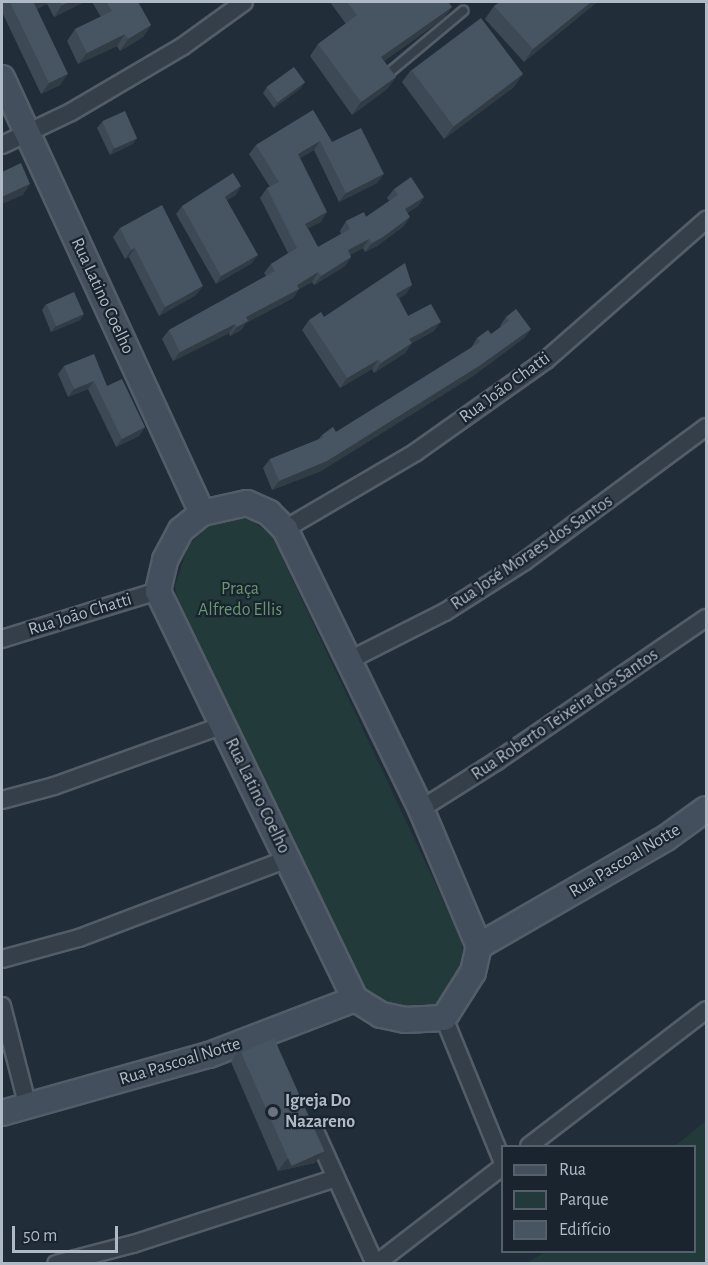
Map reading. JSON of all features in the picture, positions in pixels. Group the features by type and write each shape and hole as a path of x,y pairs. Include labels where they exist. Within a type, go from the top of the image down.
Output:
{"street":[{"path":"2,145 183,46 244,2"},
{"name":"Rua Latino Coelho","path":"2,78 202,513"},
{"name":"Rua João Chatti","path":"285,529 416,452 546,360 706,220"},
{"name":"Rua José Moraes dos Santos","path":"346,662 445,612 525,561 706,427"},
{"path":"158,591 170,550 181,530 202,513 247,503 269,513 285,529 346,662 420,809 479,946 468,980 444,1018"},
{"name":"Rua Latino Coelho","path":"158,591 355,999"},
{"name":"Rua João Chatti","path":"2,639 158,591"},
{"name":"Rua Roberto Teixeira dos Santos","path":"420,809 497,761 706,618"},
{"path":"2,800 54,786 223,725"},
{"name":"Rua Pascoal Notte","path":"479,946 666,838 706,808"},
{"path":"2,959 79,938 287,859"},
{"path":"355,999 381,1015 405,1020 444,1018"},
{"name":"Rua Pascoal Notte","path":"2,1113 272,1039 355,999"},
{"path":"2,1006 28,1107"},
{"path":"530,1145 706,1010"},
{"path":"444,1018 501,1158"},
{"path":"308,1116 376,1263 501,1168"},
{"path":"56,1263 133,1244 336,1178"}],"lane":[{"path":"385,76 463,11"}],"green space":[{"name":"Praça Alfredo Ellis","path":"227,517 251,520 272,536 459,934 463,950 456,986 432,1010 415,1016 377,1004 362,989 179,603 175,587 188,546 207,526"},
{"path":"706,1121 706,1263 527,1263 543,1253 696,1253 696,1145 676,1145"}],"building":[{"path":"10,2 37,2 34,3 68,74 49,83"},
{"path":"106,2 138,2 151,25 128,39 125,34 87,53 75,29 112,11"},
{"path":"347,2 448,2 452,7 381,57 396,77 361,102 318,44 357,15"},
{"path":"500,2 591,2 533,49 494,6"},
{"path":"481,18 523,74 454,126 412,70"},
{"path":"294,67 305,82 278,102 266,87"},
{"path":"313,110 332,142 361,128 384,174 346,193 320,141 298,154 327,212 305,224 318,247 350,229 346,221 364,212 366,217 398,195 394,189 411,177 424,197 405,209 410,217 383,237 372,243 369,239 348,250 351,257 321,276 318,272 297,285 299,289 246,317 248,321 237,327 235,324 180,352 169,330 275,271 271,264 297,248 267,188 279,182 256,145"},
{"path":"125,111 137,138 114,149 102,121"},
{"path":"21,163 30,184 2,197 2,172"},
{"path":"233,173 241,186 225,197 258,255 221,276 182,206"},
{"path":"162,205 203,286 165,307 135,248 131,250 120,228"},
{"path":"405,263 412,285 396,294 408,316 431,304 441,322 409,339 412,343 381,363 378,360 347,378 309,320 321,312 324,317"},
{"path":"74,292 84,314 56,326 47,304"},
{"path":"516,309 531,329 479,366 327,461 279,481 270,459 324,437 322,435 333,427 336,432 480,342 477,338 488,330 491,334 509,321 506,317"},
{"path":"94,354 107,386 122,379 145,427 122,439 94,381 74,389 64,366"},
{"name":"Igreja Do Nazareno","path":"274,1038 324,1151 292,1166 241,1053"}],"place":[{"name":"Igreja Do Nazareno","path":"273,1112"}]}
